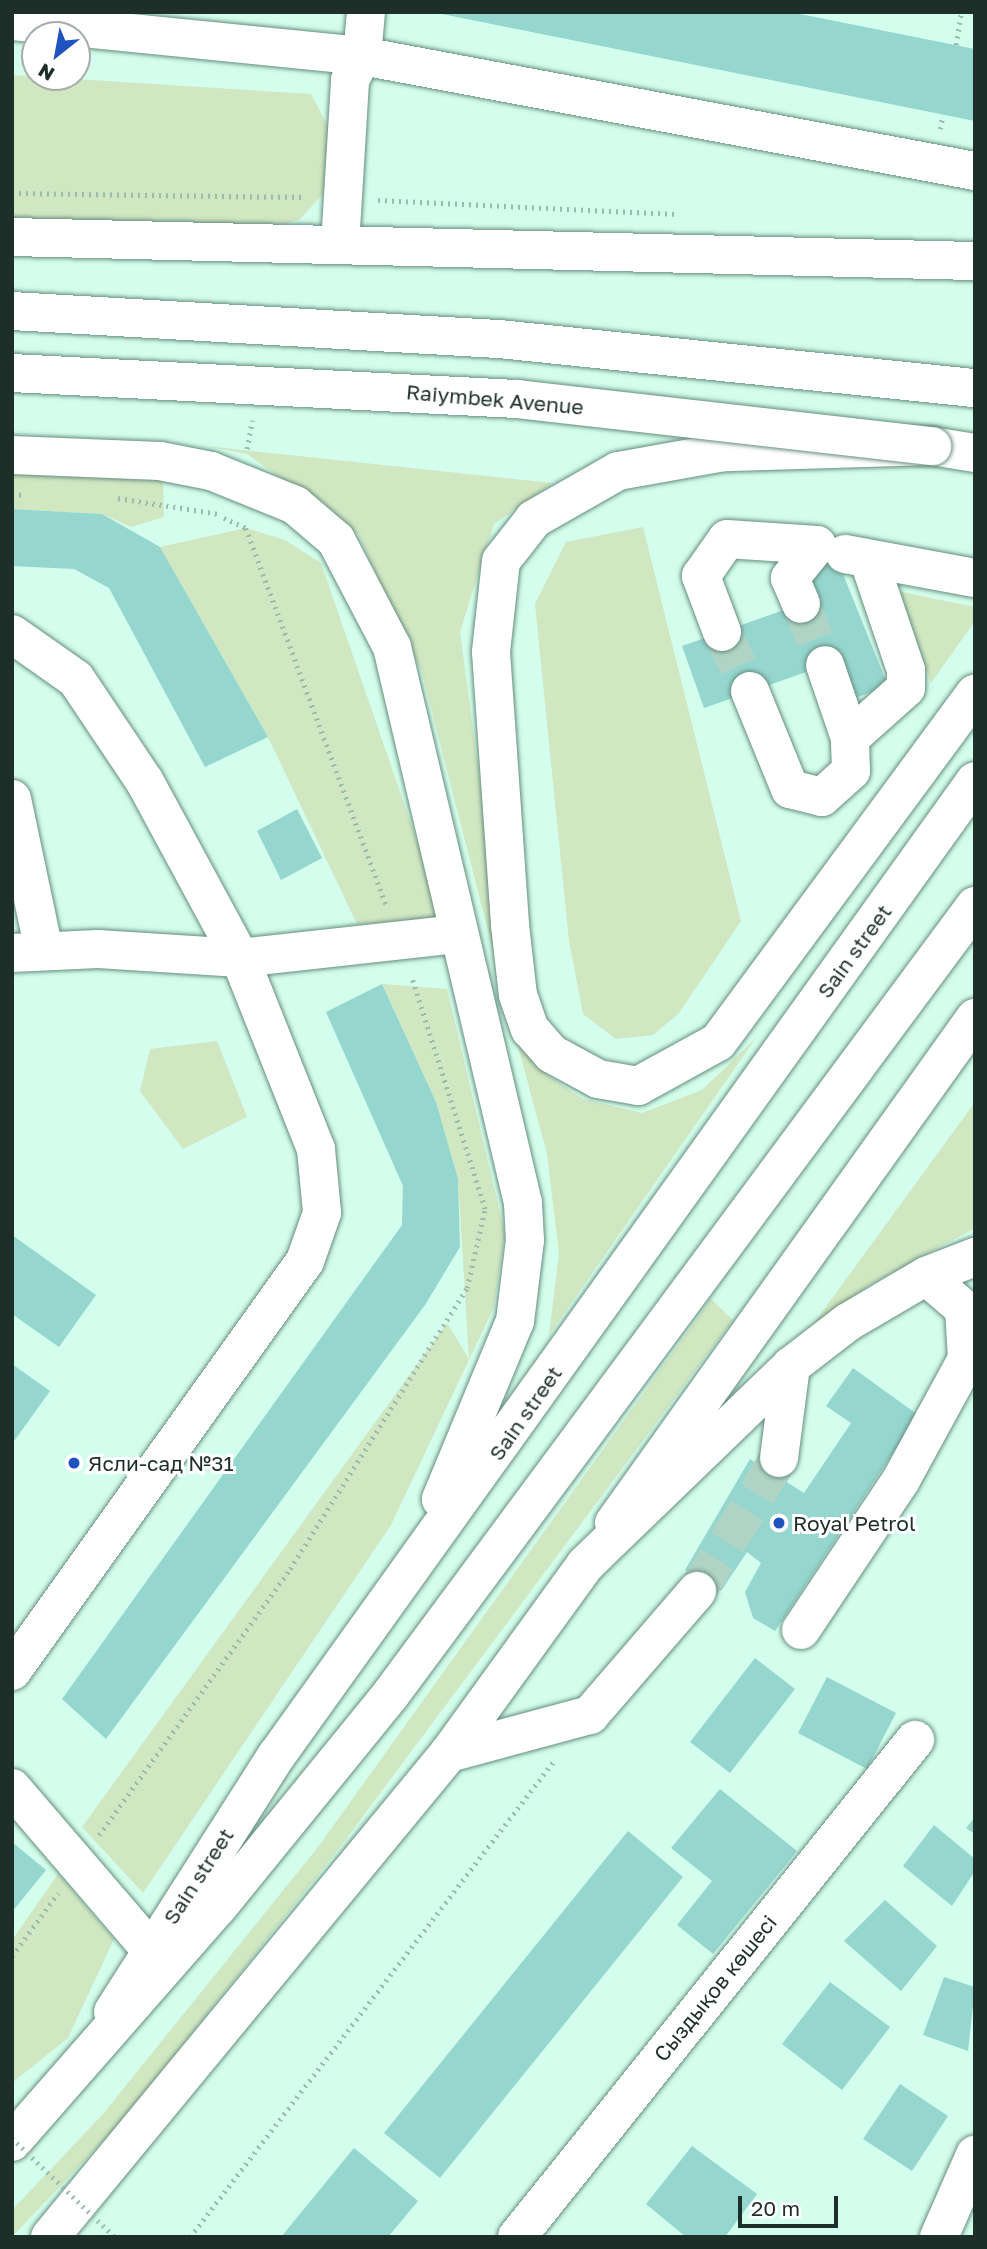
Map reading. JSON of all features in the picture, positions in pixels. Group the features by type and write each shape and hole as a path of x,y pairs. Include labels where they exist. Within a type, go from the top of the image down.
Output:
{"main road":[{"path":"340,245 350,80 362,56 366,12"},
{"path":"12,22 362,56 926,167 975,171"},
{"path":"12,237 975,261"},
{"path":"12,311 499,339 975,388"},
{"name":"Raiymbek Avenue","path":"12,373 517,399 975,453"},
{"path":"932,446 724,452 618,471 534,519 501,561 494,601 498,728 510,925 518,995 530,1029 552,1054 597,1079 638,1086 718,1042 755,1000 975,693"},
{"path":"12,455 160,461 211,471 295,505 336,540 392,647 523,1203 523,1280 494,1385 388,1602"},
{"path":"722,632 701,576 727,539 817,545 869,561 975,578"},
{"path":"801,604 790,578 817,545"},
{"path":"850,738 906,688 906,670 869,561"},
{"path":"12,634 76,678 145,782 240,958 316,1149 322,1213 305,1261 12,1671"},
{"path":"750,691 790,789 822,797 851,771 850,738 825,665"},
{"name":"Sain street","path":"88,2054 150,1949 277,1755 975,781"},
{"path":"12,799 28,952 240,958 459,934"},
{"name":"Sain street","path":"12,2140 218,1907 391,1695 975,906"},
{"path":"50,2237 449,1753 975,1018"},
{"path":"585,1565 791,1366 848,1322 926,1276 975,1257"},
{"path":"801,1630 901,1480 967,1359 964,1309 926,1276"},
{"path":"779,1458 791,1366"},
{"path":"449,1753 590,1715 697,1591"},
{"name":"Сыздықов көшесі","path":"517,2237 915,1740"},
{"path":"12,1788 150,1949"},
{"path":"939,2237 975,2155"}],"path":[{"path":"956,45 961,12"},
{"path":"12,193 343,198 690,215"},
{"path":"12,494 38,495"},
{"path":"104,498 217,515 228,509"},
{"path":"190,2237 556,1759"},
{"path":"12,2140 115,2237"}],"green space":[{"path":"12,75 21,76 21,91 91,91 91,80 311,94 331,132 324,193 299,220 276,226 12,219"},
{"path":"205,446 553,483 494,524 460,632 514,1032 422,673 358,534 247,454"},
{"path":"12,473 163,477 164,517 131,527 102,514 12,509"},
{"path":"643,527 741,921 679,1013 653,1035 616,1039 583,1014 569,941 535,604 566,542"},
{"path":"246,528 285,540 321,563 444,919 357,924 268,737 160,547"},
{"path":"897,591 975,607 975,621 931,683"},
{"path":"382,984 447,989 505,1233 494,1307 391,1525 143,1893 82,1827 447,1323 469,1359 458,1179 436,1102"},
{"path":"514,1032 546,1074 583,1099 642,1113 702,1090 756,1038 549,1335 559,1253 547,1154"},
{"path":"217,1041 247,1117 183,1149 140,1091 150,1049"},
{"path":"975,1102 975,1228 869,1285 804,1337"},
{"path":"711,1299 733,1320 334,1855 120,2123 12,2237 12,2210 103,2114 318,1847"},
{"path":"58,1874 114,1939 68,2038 12,2083 12,1940"}],"building":[{"path":"432,12 790,12 975,49 975,121"},
{"path":"12,509 102,514 160,547 268,737 205,767 109,588 74,569 12,566"},
{"path":"837,559 888,686 844,702 829,664 704,708 682,646 809,601 799,573"},
{"path":"297,809 322,858 281,880 257,831"},
{"path":"382,984 436,1102 458,1179 460,1247 425,1305 106,1739 62,1699 402,1225 403,1186 326,1012"},
{"path":"12,1235 96,1295 59,1347 12,1314"},
{"path":"12,1364 50,1391 12,1444"},
{"name":"Royal Petrol","path":"853,1368 918,1415 775,1631 753,1618 745,1592 761,1563 747,1552 721,1591 685,1570 750,1459 804,1493 851,1423 826,1406"},
{"path":"755,1658 795,1689 730,1773 690,1742"},
{"path":"827,1677 896,1713 867,1769 798,1733"},
{"path":"720,1789 797,1851 713,1954 677,1925 712,1881 671,1848"},
{"path":"975,1817 975,1834 966,1828"},
{"path":"934,1825 975,1859 975,1871 952,1906 903,1866"},
{"path":"628,1831 683,1877 440,2178 384,2133"},
{"path":"12,1842 46,1870 12,1912"},
{"path":"885,1900 937,1946 901,1991 844,1941"},
{"path":"944,1977 975,1987 968,2051 923,2035"},
{"path":"830,1982 890,2027 842,2090 782,2044"},
{"path":"900,2084 948,2116 912,2171 863,2139"},
{"path":"692,2146 757,2194 725,2237 686,2237 646,2204"},
{"path":"354,2148 418,2201 388,2237 281,2237"}],"tunnel":[{"path":"801,604 825,665"},
{"path":"722,632 750,691"},
{"path":"697,1591 779,1458"}],"place":[{"name":"Ясли-сад №31","path":"74,1463"},
{"name":"Royal Petrol","path":"779,1523"}]}
